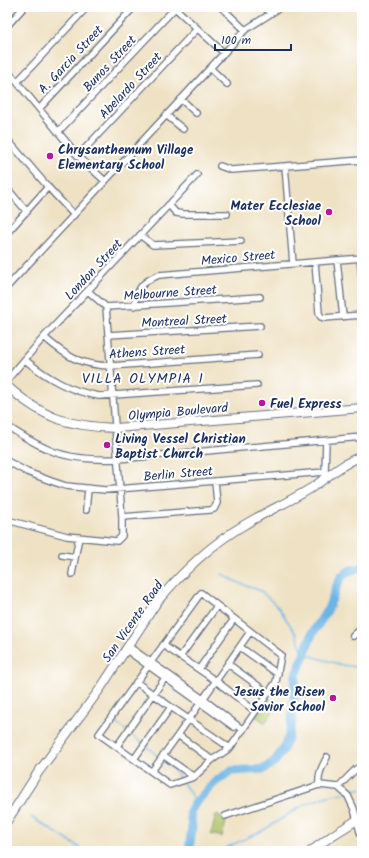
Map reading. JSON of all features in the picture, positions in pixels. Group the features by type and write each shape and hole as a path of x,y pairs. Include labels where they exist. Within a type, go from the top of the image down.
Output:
{"main road":[{"name":"Olympia Boulevard","path":"7,386 34,408 51,416 72,424 116,428 362,408"},
{"name":"San Vicente Road","path":"7,822 37,774 89,704 157,602 197,559 216,543 243,525 309,490 343,466 362,456"},
{"path":"311,851 333,835 360,820"}],"street":[{"path":"7,26 24,7"},
{"path":"17,82 87,7"},
{"name":"A. Garcia Street","path":"39,109 134,7"},
{"path":"220,7 245,30"},
{"path":"264,7 270,13"},
{"path":"8,282 74,214 245,30 280,7"},
{"path":"174,8 224,53"},
{"name":"Bunos Street","path":"58,132 174,8"},
{"name":"Abelardo Street","path":"78,156 197,29"},
{"path":"210,68 227,84"},
{"path":"7,70 78,156 105,181"},
{"path":"181,99 196,113"},
{"path":"166,115 183,129"},
{"path":"7,139 48,187 74,214"},
{"path":"220,166 231,170 362,160"},
{"path":"285,166 293,264"},
{"name":"London Street","path":"7,380 44,337 197,175"},
{"path":"7,233 48,187"},
{"path":"7,188 26,212"},
{"path":"169,205 176,213 227,214"},
{"path":"140,235 153,245 241,241"},
{"path":"361,258 362,279"},
{"name":"Mexico Street","path":"134,306 138,290 142,284 148,279 158,275 361,258"},
{"path":"337,260 343,317"},
{"path":"315,262 319,313 321,317 362,315"},
{"name":"Melbourne Street","path":"88,291 106,307 260,296"},
{"path":"7,520 67,536 117,541 122,536 116,428 106,307"},
{"name":"Montreal Street","path":"108,336 260,326"},
{"name":"Athens Street","path":"44,337 63,353 79,361 97,365 111,366 258,355"},
{"path":"25,360 45,376 62,385 76,391 100,396 257,385"},
{"path":"7,426 25,438 52,451 85,458 118,459 362,438"},
{"name":"Berlin Street","path":"7,461 27,472 66,486 105,490 325,472 326,441"},
{"path":"122,517 214,509 217,503 215,480"},
{"path":"86,510 88,489"},
{"path":"72,574 79,537"},
{"path":"62,555 75,557"},
{"path":"201,593 234,619 281,655 276,682 230,748 212,760 194,777 170,785 99,734 201,593"},
{"path":"180,657 217,606"},
{"path":"199,670 234,619"},
{"path":"353,636 362,628"},
{"path":"152,771 250,632"},
{"path":"163,645 256,710"},
{"path":"240,647 278,674"},
{"path":"127,648 242,731"},
{"path":"149,664 165,678 202,701"},
{"path":"228,664 268,693"},
{"path":"116,746 165,678"},
{"path":"136,682 230,748"},
{"path":"134,759 171,707"},
{"path":"178,735 212,760"},
{"path":"163,755 194,777"},
{"path":"319,785 318,777 320,768 327,757"},
{"path":"339,788 356,769 358,768 362,771"},
{"path":"225,816 319,785 339,788 348,796 360,820 360,832 362,835"}],"green space":[{"path":"268,698 278,705 265,723 255,716"},
{"path":"216,815 227,818 222,837 211,834"}],"waterway":[{"path":"189,851 192,827 190,812 196,802 215,782 231,771 264,769 275,761 283,750 288,738 292,721 296,675 312,634 328,609 342,576 351,570 362,567"},
{"path":"222,574 237,582 261,591 279,608 296,634 304,654 342,665 362,668"},
{"path":"112,720 142,743"},
{"path":"145,745 159,757"},
{"path":"162,760 175,771 181,780"},
{"path":"183,783 196,802"},
{"path":"346,792 362,788"},
{"path":"219,851 264,830 303,805 328,796 343,793"},
{"path":"31,817 85,851"}],"place":[{"name":"Chrysanthemum Village Elementary School","path":"50,156"},
{"name":"Mater Ecclesiae School","path":"329,212"},
{"name":"Fuel Express","path":"262,403"},
{"name":"Living Vessel Christian Baptist Church","path":"107,445"},
{"name":"Jesus the Risen Savior School","path":"333,698"}],"district":[{"name":"VILLA OLYMPIA 1","path":"143,378"}]}
